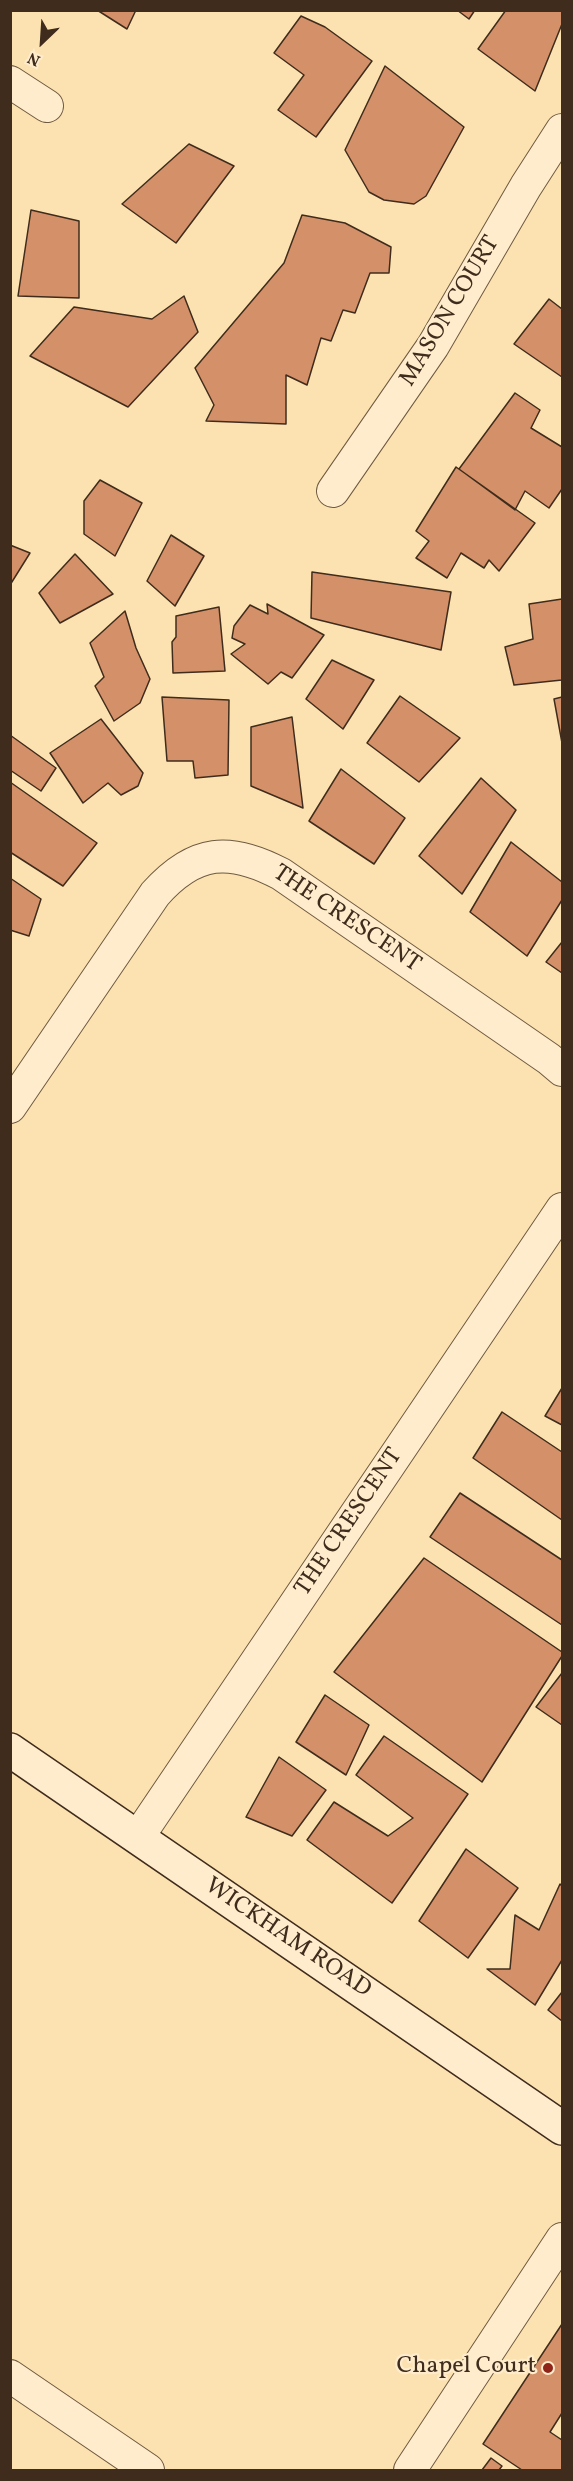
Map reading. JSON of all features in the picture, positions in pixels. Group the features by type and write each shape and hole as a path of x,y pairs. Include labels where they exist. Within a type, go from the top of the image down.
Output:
{"main road":[{"name":"WICKHAM ROAD","path":"10,1750 562,2128"}],"street":[{"path":"10,82 47,106"},
{"name":"MASON COURT","path":"333,491 433,346 526,186 562,130"},
{"name":"THE CRESCENT","path":"10,1107 169,878 185,866 201,859 221,857 260,863 281,874 549,1059 562,1071"},
{"name":"THE CRESCENT","path":"138,1837 562,1209"},
{"path":"410,2470 562,2239"},
{"path":"10,2376 148,2470"}],"building":[{"path":"97,10 136,10 127,29"},
{"path":"457,10 475,10 469,19"},
{"path":"506,10 562,10 562,24 535,91 478,49"},
{"path":"301,16 325,27 372,61 316,137 278,110 304,75 274,53"},
{"path":"385,66 464,127 426,196 414,204 384,200 369,192 345,150"},
{"path":"189,144 234,166 176,243 122,204"},
{"path":"31,210 79,221 79,298 18,296"},
{"path":"302,215 345,223 391,247 389,273 370,273 355,313 343,310 331,341 321,338 307,385 286,375 286,424 206,421 214,405 195,368 284,263"},
{"path":"184,296 198,332 128,407 30,356 74,307 152,319"},
{"path":"549,299 562,309 562,377 514,344"},
{"path":"515,393 540,410 531,428 562,447 562,489 549,508 525,491 515,510 459,469"},
{"path":"456,467 535,523 499,571 489,560 484,568 461,553 447,578 416,558 429,541 416,531"},
{"path":"100,480 142,503 115,556 84,534 84,501"},
{"path":"171,535 204,556 175,606 147,581"},
{"path":"10,545 30,553 10,585"},
{"path":"75,554 113,594 60,623 39,593"},
{"path":"312,572 451,592 441,650 311,618"},
{"path":"562,599 562,680 514,685 505,647 533,639 529,604"},
{"path":"267,604 324,635 292,678 281,672 268,684 231,654 245,644 232,638 234,626 250,605 268,614"},
{"path":"219,607 225,671 173,673 172,642 176,637 176,616"},
{"path":"125,611 136,648 150,679 140,703 114,721 95,686 104,677 90,643"},
{"path":"332,660 374,680 343,729 306,699"},
{"path":"400,696 460,738 419,782 367,743"},
{"path":"162,697 229,700 228,775 195,778 193,761 167,761"},
{"path":"562,697 562,743 554,699"},
{"path":"292,717 303,808 251,786 251,727"},
{"path":"101,719 143,773 138,786 121,795 108,783 83,803 50,753"},
{"path":"10,735 56,768 41,791 10,770"},
{"path":"341,769 405,818 374,864 309,821"},
{"path":"481,778 516,810 462,894 419,856"},
{"path":"10,782 97,843 63,886 10,852"},
{"path":"511,842 562,882 562,900 527,956 470,912"},
{"path":"10,878 41,899 29,936 10,930"},
{"path":"562,942 562,973 546,962"},
{"path":"562,1388 562,1425 545,1416"},
{"path":"502,1412 562,1452 562,1520 473,1458"},
{"path":"460,1493 562,1560 562,1625 430,1537"},
{"path":"424,1558 562,1652 562,1656 482,1782 334,1672"},
{"path":"562,1673 562,1725 536,1707"},
{"path":"325,1695 369,1725 346,1775 296,1742"},
{"path":"384,1736 468,1794 392,1903 307,1840 334,1802 388,1836 413,1818 356,1775"},
{"path":"279,1757 326,1790 292,1836 246,1817"},
{"path":"466,1849 518,1888 468,1958 419,1921"},
{"path":"560,1884 562,1886 562,1960 535,2005 487,1969 510,1969 515,1915 539,1930"},
{"path":"562,1992 562,2021 548,2010"},
{"name":"Chapel Court","path":"562,2324 562,2413 550,2432 562,2440 562,2470 522,2470 483,2444"},
{"path":"491,2458 502,2466 499,2470 482,2470"}],"place":[{"name":"Chapel Court","path":"548,2368"}]}
